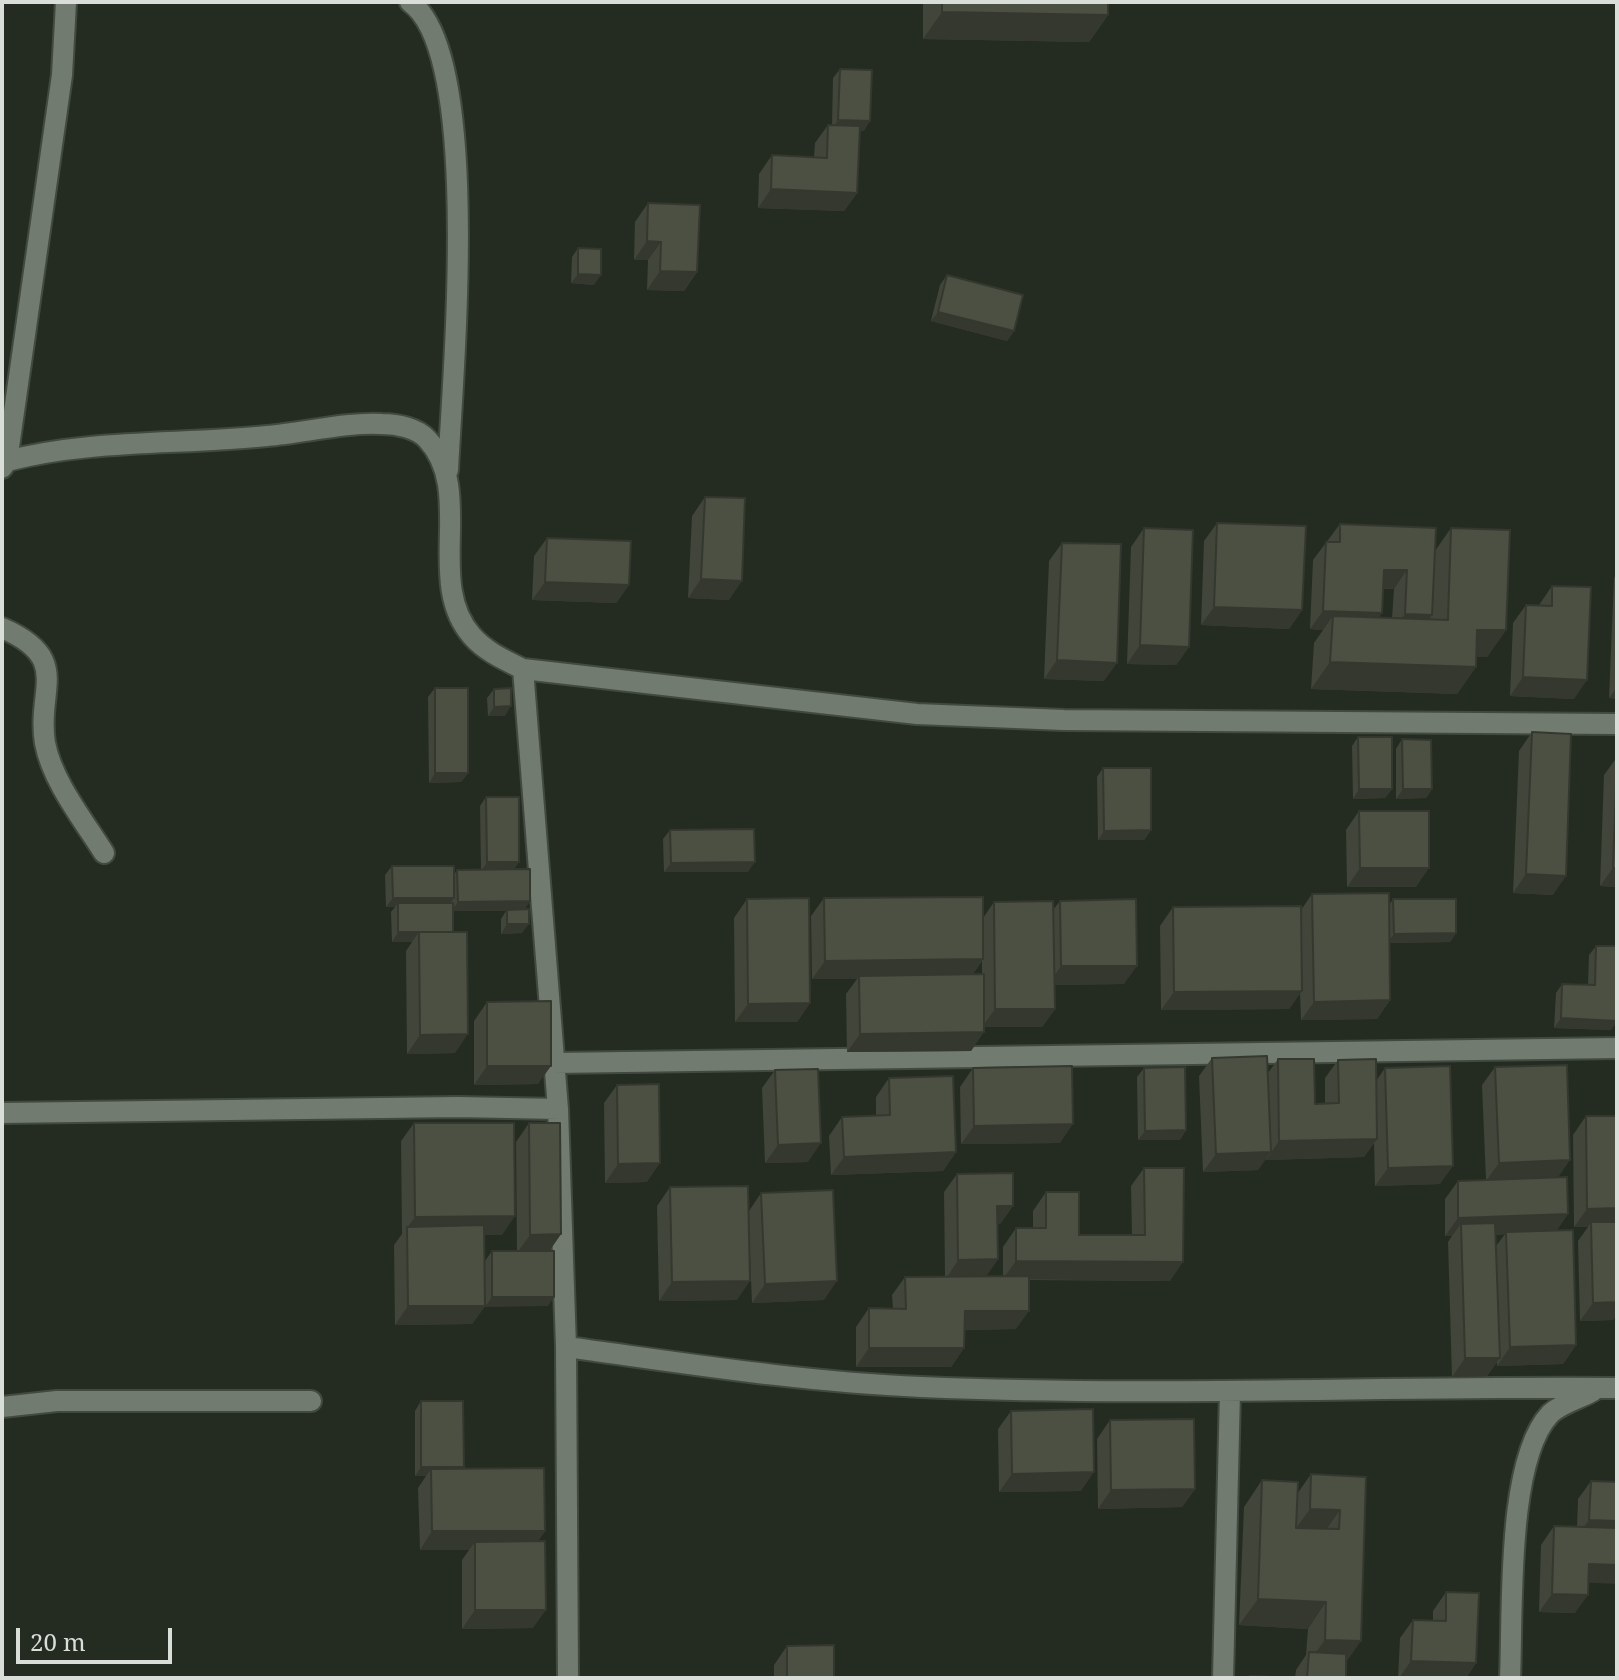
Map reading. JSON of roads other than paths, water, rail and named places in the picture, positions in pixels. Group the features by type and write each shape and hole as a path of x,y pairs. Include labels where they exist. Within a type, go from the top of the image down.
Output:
{"street":[{"path":"66,2 62,75 4,464 68,449 266,437 381,423 407,427 425,436 438,453 447,482"},
{"path":"410,2 430,27 443,60 453,115 458,250 447,482 451,578 457,611 480,644 523,669 917,714 1064,720 1617,724"},
{"path":"2,628 27,639 43,658 48,692 45,742 54,769 104,853"},
{"path":"523,669 558,1109 566,1347 568,1678"},
{"path":"554,1063 1617,1048"},
{"path":"2,1113 458,1107 558,1109"},
{"path":"566,1347 814,1380 921,1387 1230,1392 1608,1388"},
{"path":"1510,1678 1519,1497 1529,1449 1551,1413 1608,1388"},
{"path":"1223,1678 1230,1392"},
{"path":"2,1407 73,1400 311,1401"}]}
